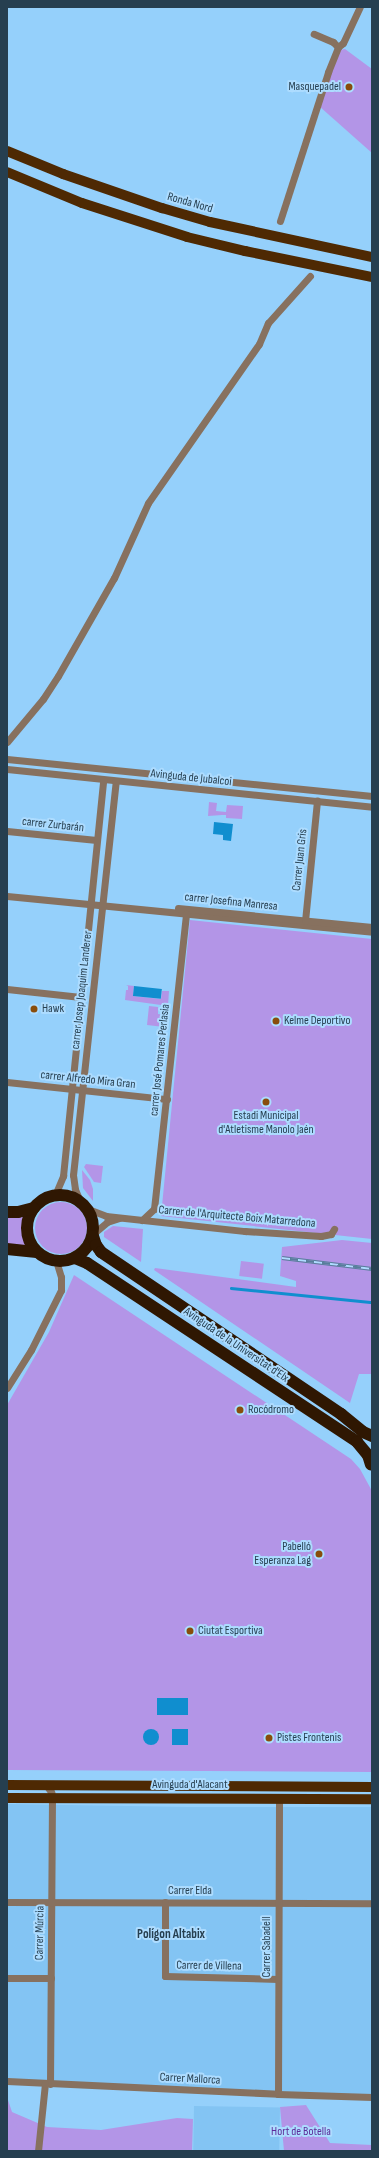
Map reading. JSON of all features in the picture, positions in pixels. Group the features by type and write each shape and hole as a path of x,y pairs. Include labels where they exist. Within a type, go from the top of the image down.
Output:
{"highway":[{"path":"55,1195 64,1195 84,1205 93,1220 93,1234 88,1247 75,1258 56,1261 42,1256 37,1252 29,1238 27,1231 27,1223 34,1208 43,1200 55,1195"},
{"path":"7,1212 18,1212 34,1208"},
{"name":"Avinguda de la Universitat d'Elx","path":"93,1234 96,1245 101,1252 341,1414 363,1432 372,1436"},
{"path":"7,1249 37,1252"},
{"name":"Avinguda de la Universitat d'Elx","path":"75,1258 87,1263 357,1442 368,1455 372,1466"}],"main road":[{"name":"Ronda Nord","path":"7,151 117,194 210,222 372,257"},
{"path":"7,172 82,203 187,236 245,251 372,277"},
{"name":"Avinguda d'Alacant","path":"7,1785 372,1787"},
{"name":"Avinguda d'Alacant","path":"7,1798 372,1799"}],"street":[{"path":"280,222 328,72 338,47 343,43 360,7"},
{"path":"314,34 333,42 338,47"},
{"path":"7,742 42,699 58,676 114,578 148,503 258,344 268,323 310,276"},
{"name":"Avinguda de Jubalcoi","path":"7,759 372,796"},
{"name":"Avinguda de Jubalcoi","path":"7,769 372,807"},
{"name":"carrer Josep Joaquim Landerer","path":"55,1195 63,1180 73,1089 89,904 103,780"},
{"name":"carrer Josep Joaquim Landerer","path":"84,1205 75,1189 73,1175 116,781"},
{"name":"Carrer Juan Gris","path":"305,921 317,802"},
{"name":"carrer Zurbarán","path":"7,831 97,840"},
{"path":"7,896 89,904 102,902"},
{"name":"carrer Josefina Manresa","path":"102,902 186,914 372,932"},
{"name":"carrer Josefina Manresa","path":"102,902 372,927"},
{"name":"carrer José Pomares Perlasia","path":"154,1209 186,914"},
{"path":"7,989 81,997"},
{"name":"carrer Alfredo Mira Gran","path":"7,1082 167,1099"},
{"name":"Carrer de l'Arquitecte Boix Matarredona","path":"84,1205 106,1216 161,1222 321,1236 331,1234 334,1229"},
{"path":"139,1219 154,1209 161,1222"},
{"name":"Carrer de l'Arquitecte Boix Matarredona","path":"93,1234 107,1222 112,1220 139,1219"},
{"path":"7,1388 31,1350 60,1290 61,1277 56,1261"},
{"name":"Carrer Múrcia","path":"38,2151 47,2083 51,1978 52,1798 51,1792 46,1785"},
{"name":"Carrer Sabadell","path":"278,2094 279,1799"},
{"name":"Carrer Elda","path":"7,1902 372,1902"},
{"name":"Carrer de Villena","path":"165,1902 164,1976 278,1979"},
{"path":"7,1978 51,1978"},
{"name":"Carrer Mallorca","path":"7,2081 372,2097"}],"shaded area":[{"path":"214,822 233,824 231,841 223,840 223,835 213,834"},
{"path":"134,986 162,989 161,999 133,996"},
{"path":"157,1698 188,1698 188,1715 157,1715"},
{"path":"151,1729 158,1734 159,1737 154,1744 151,1745 144,1740 143,1737 148,1730"},
{"path":"172,1729 188,1729 188,1745 172,1745"},
{"path":"7,1804 188,1807 372,1807 372,2097 7,2080"},
{"path":"194,2106 280,2108 279,2151 193,2151"}],"green space":[{"name":"Masquepadel","path":"345,49 372,69 372,153 319,106 336,56 340,50"},
{"path":"209,802 217,803 216,811 226,812 227,805 243,806 242,819 226,818 226,815 208,816"},
{"name":"Kelme Deportivo","path":"190,920 372,939 372,1239 161,1216"},
{"path":"126,985 134,986 133,996 161,999 162,991 169,991 168,1006 125,1000 126,990 128,990 128,986"},
{"path":"149,1006 158,1007 158,1014 165,1015 164,1027 147,1025"},
{"path":"86,1164 103,1166 101,1183 94,1182 84,1167"},
{"path":"82,1170 90,1180 93,1189 93,1201 83,1188"},
{"path":"61,1202 71,1204 79,1210 85,1218 87,1228 85,1238 79,1246 71,1252 61,1254 51,1252 43,1246 37,1238 35,1228 37,1218 43,1210 51,1204"},
{"path":"7,1216 24,1216 22,1234 26,1247 7,1245"},
{"path":"113,1226 143,1229 141,1262 104,1237 104,1232"},
{"path":"342,1240 372,1243 372,1374 359,1374 350,1403 154,1270 155,1268 296,1287 296,1281 280,1276 282,1247"},
{"path":"241,1261 264,1264 262,1279 239,1276"},
{"name":"Ciutat Esportiva","path":"74,1275 351,1459 360,1469 372,1491 372,1772 7,1770 7,1405 49,1332"},
{"path":"7,2097 12,2112 47,2127 101,2130 177,2118 193,2119 192,2151 7,2151"},
{"name":"Hort de Botella","path":"306,2105 330,2143 372,2145 372,2151 284,2151 280,2107"}],"waterway":[{"path":"231,1288 372,1302"}],"railway":[{"path":"282,1258 372,1269"}],"place":[{"name":"Masquepadel","path":"349,87"},
{"name":"Hawk","path":"34,1009"},
{"name":"Kelme Deportivo","path":"276,1021"},
{"name":"Estadi Municipal d'Atletisme Manolo Jaén","path":"266,1102"},
{"name":"Rocódromo","path":"240,1410"},
{"name":"Pabelló Esperanza Lag","path":"319,1554"},
{"name":"Ciutat Esportiva","path":"190,1631"},
{"name":"Pistes Frontenis","path":"269,1738"}],"district":[{"name":"Polígon Altabix","path":"171,1934"}]}
